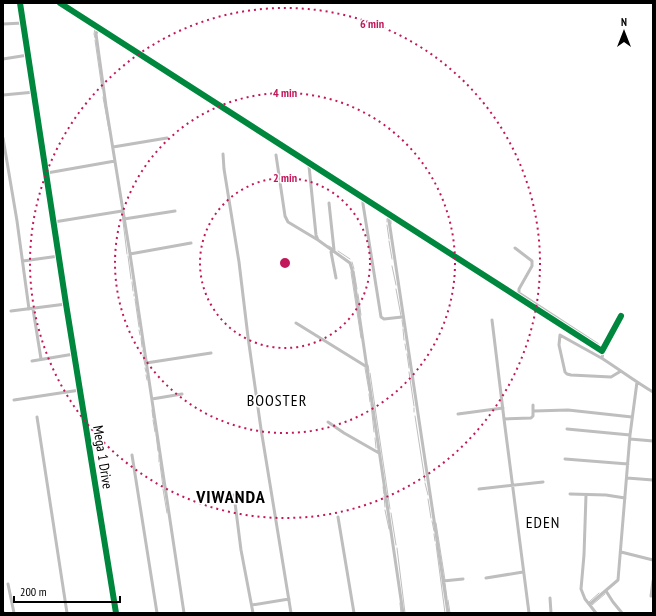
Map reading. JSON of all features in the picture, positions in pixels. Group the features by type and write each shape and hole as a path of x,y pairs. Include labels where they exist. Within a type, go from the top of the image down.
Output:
{"street":[{"name":"Mega 1 Drive","path":"20,3 35,92 66,304 116,613"},
{"path":"60,3 602,351"},
{"path":"3,24 23,23"},
{"path":"98,28 96,34 122,211 130,254 184,613"},
{"path":"3,59 28,56"},
{"path":"3,95 35,92"},
{"path":"3,138 5,160 23,261 29,309"},
{"path":"113,147 166,138"},
{"path":"223,154 248,336 291,613"},
{"path":"276,155 285,216 288,222 334,250 350,263 351,266 403,613"},
{"path":"47,173 115,161"},
{"path":"309,166 316,235 318,240"},
{"path":"363,198 381,317 384,319 402,317"},
{"path":"329,203 334,250 331,252 336,278"},
{"path":"54,222 122,211"},
{"path":"124,219 175,211"},
{"path":"388,214 402,317 448,613"},
{"path":"130,254 191,243"},
{"path":"515,248 532,262 532,266 519,289 519,293 597,344 602,351"},
{"path":"23,261 59,256"},
{"path":"11,311 66,304"},
{"path":"33,309 40,359"},
{"path":"602,358 602,351 621,316"},
{"path":"492,320 529,613"},
{"path":"296,323 367,367"},
{"path":"621,371 611,377 571,376 567,374 565,372 559,345 560,334 602,358 653,392"},
{"path":"146,362 211,353"},
{"path":"32,361 74,354"},
{"path":"590,604 618,580 630,435 637,382"},
{"path":"14,400 80,390"},
{"path":"152,399 182,394"},
{"path":"504,419 531,418 534,411 533,405"},
{"path":"458,414 503,408"},
{"path":"534,411 568,410 632,417"},
{"path":"37,417 67,613"},
{"path":"328,422 379,453"},
{"path":"567,429 630,435"},
{"path":"630,439 653,441"},
{"path":"132,455 157,613"},
{"path":"565,459 628,464"},
{"path":"627,478 653,480"},
{"path":"479,489 543,482"},
{"path":"570,494 624,498"},
{"path":"234,495 253,613"},
{"path":"586,495 581,589 585,599 596,613"},
{"path":"338,517 354,613"},
{"path":"621,552 653,560"},
{"path":"486,578 523,572"},
{"path":"443,581 463,579"},
{"path":"651,596 653,581"},
{"path":"8,584 14,613"},
{"path":"606,591 622,613"},
{"path":"252,605 289,598"},
{"path":"550,598 551,613"}],"waterway":[{"path":"95,28 95,38"},
{"path":"95,40 102,89"},
{"path":"103,97 109,130"},
{"path":"122,213 127,254"},
{"path":"391,218 391,224"},
{"path":"387,225 389,239"},
{"path":"389,241 392,259"},
{"path":"338,251 350,259"},
{"path":"128,256 131,279"},
{"path":"352,262 354,269"},
{"path":"392,266 396,285"},
{"path":"354,271 357,289"},
{"path":"351,272 361,338"},
{"path":"132,282 133,291"},
{"path":"396,289 401,316"},
{"path":"358,294 361,315"},
{"path":"135,299 139,327"},
{"path":"402,320 403,327"},
{"path":"403,329 404,340"},
{"path":"139,330 140,335"},
{"path":"141,338 142,347"},
{"path":"405,344 406,350"},
{"path":"407,354 409,368"},
{"path":"143,355 145,365"},
{"path":"368,365 369,371"},
{"path":"145,368 146,372"},
{"path":"365,368 369,391"},
{"path":"409,372 414,406"},
{"path":"370,373 390,509"},
{"path":"146,375 147,380"},
{"path":"369,394 370,402"},
{"path":"371,404 374,432"},
{"path":"152,410 153,418"},
{"path":"415,416 425,481"},
{"path":"153,420 155,432"},
{"path":"156,434 158,451"},
{"path":"375,438 376,448"},
{"path":"159,455 159,462"},
{"path":"160,464 163,487"},
{"path":"425,483 428,495"},
{"path":"383,487 384,494"},
{"path":"163,489 167,513"},
{"path":"384,496 385,507"},
{"path":"428,499 431,518"},
{"path":"385,510 389,529"},
{"path":"391,513 396,545"},
{"path":"102,514 105,534"},
{"path":"432,521 434,531"},
{"path":"436,523 445,580"},
{"path":"434,534 435,541"},
{"path":"106,538 108,554"},
{"path":"436,544 445,613"},
{"path":"397,548 405,613"},
{"path":"109,556 110,567"},
{"path":"445,583 447,598"},
{"path":"113,585 118,613"},
{"path":"589,602 599,593"},
{"path":"592,605 605,594"},
{"path":"448,600 450,613"},
{"path":"400,603 401,613"}],"cycle path":[{"path":"20,3 66,304 116,613"},
{"path":"60,3 602,351 621,316"}],"district":[{"name":"BOOSTER","path":"277,400"},
{"name":"VIWANDA","path":"231,496"},
{"name":"EDEN","path":"543,522"}]}
